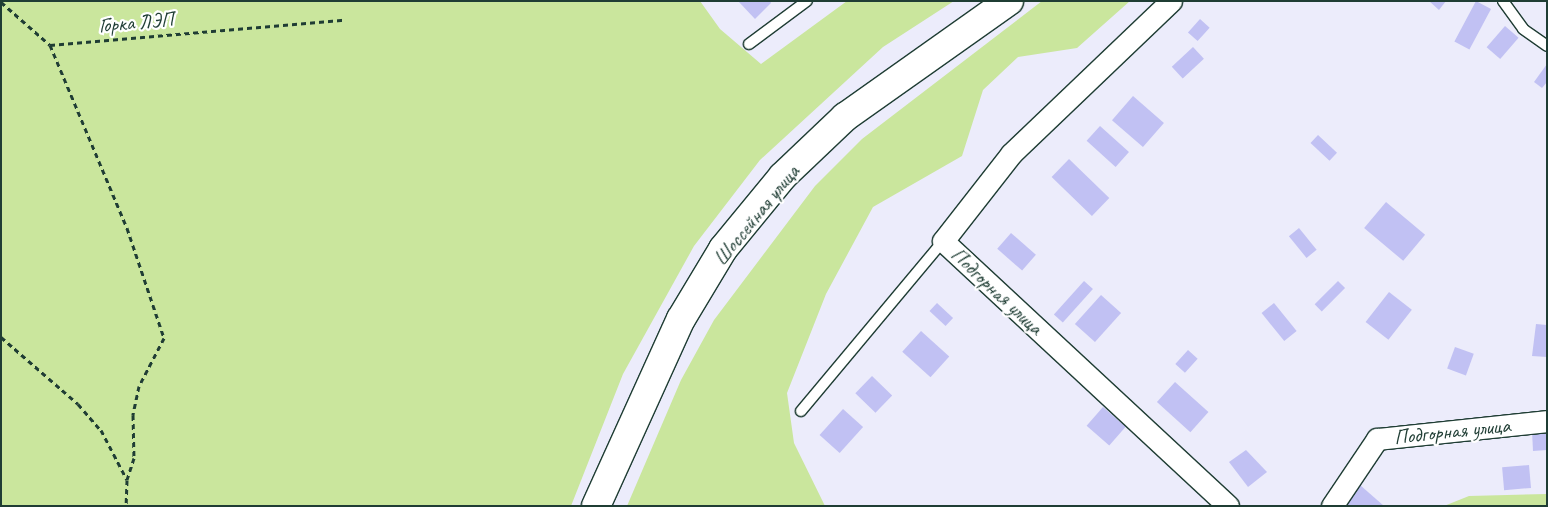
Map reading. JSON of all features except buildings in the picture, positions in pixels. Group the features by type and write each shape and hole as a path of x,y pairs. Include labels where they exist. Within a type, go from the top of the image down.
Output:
{"main road":[{"name":"Шоссейная улица","path":"596,506 681,319 729,241 783,176 845,118 1009,1"}],"street":[{"name":"Подгорная улица","path":"1171,1 1011,154 943,241 1228,506"},
{"name":"Подгорная улица","path":"1332,506 1377,439 1547,421"}],"lane":[{"path":"749,44 807,1"},
{"path":"1503,1 1523,29 1547,46"},
{"path":"801,411 943,241"}],"path":[{"path":"1,2 50,45 127,228 164,338 140,386 133,414 134,458 127,480 126,506"},
{"name":"Горка ЛЭП","path":"50,45 344,20"},
{"path":"1,337 78,404 101,430 127,480"}],"green space":[{"path":"1,1 700,1 720,29 761,64 847,1 954,1 883,47 760,160 694,246 623,374 571,506 1,506"},
{"path":"1042,1 1130,1 1077,48 1018,57 983,90 962,156 873,207 826,294 787,393 794,443 825,506 627,506 681,380 714,320 815,186 862,139"},
{"path":"1547,494 1547,506 1444,506 1469,496"}]}
